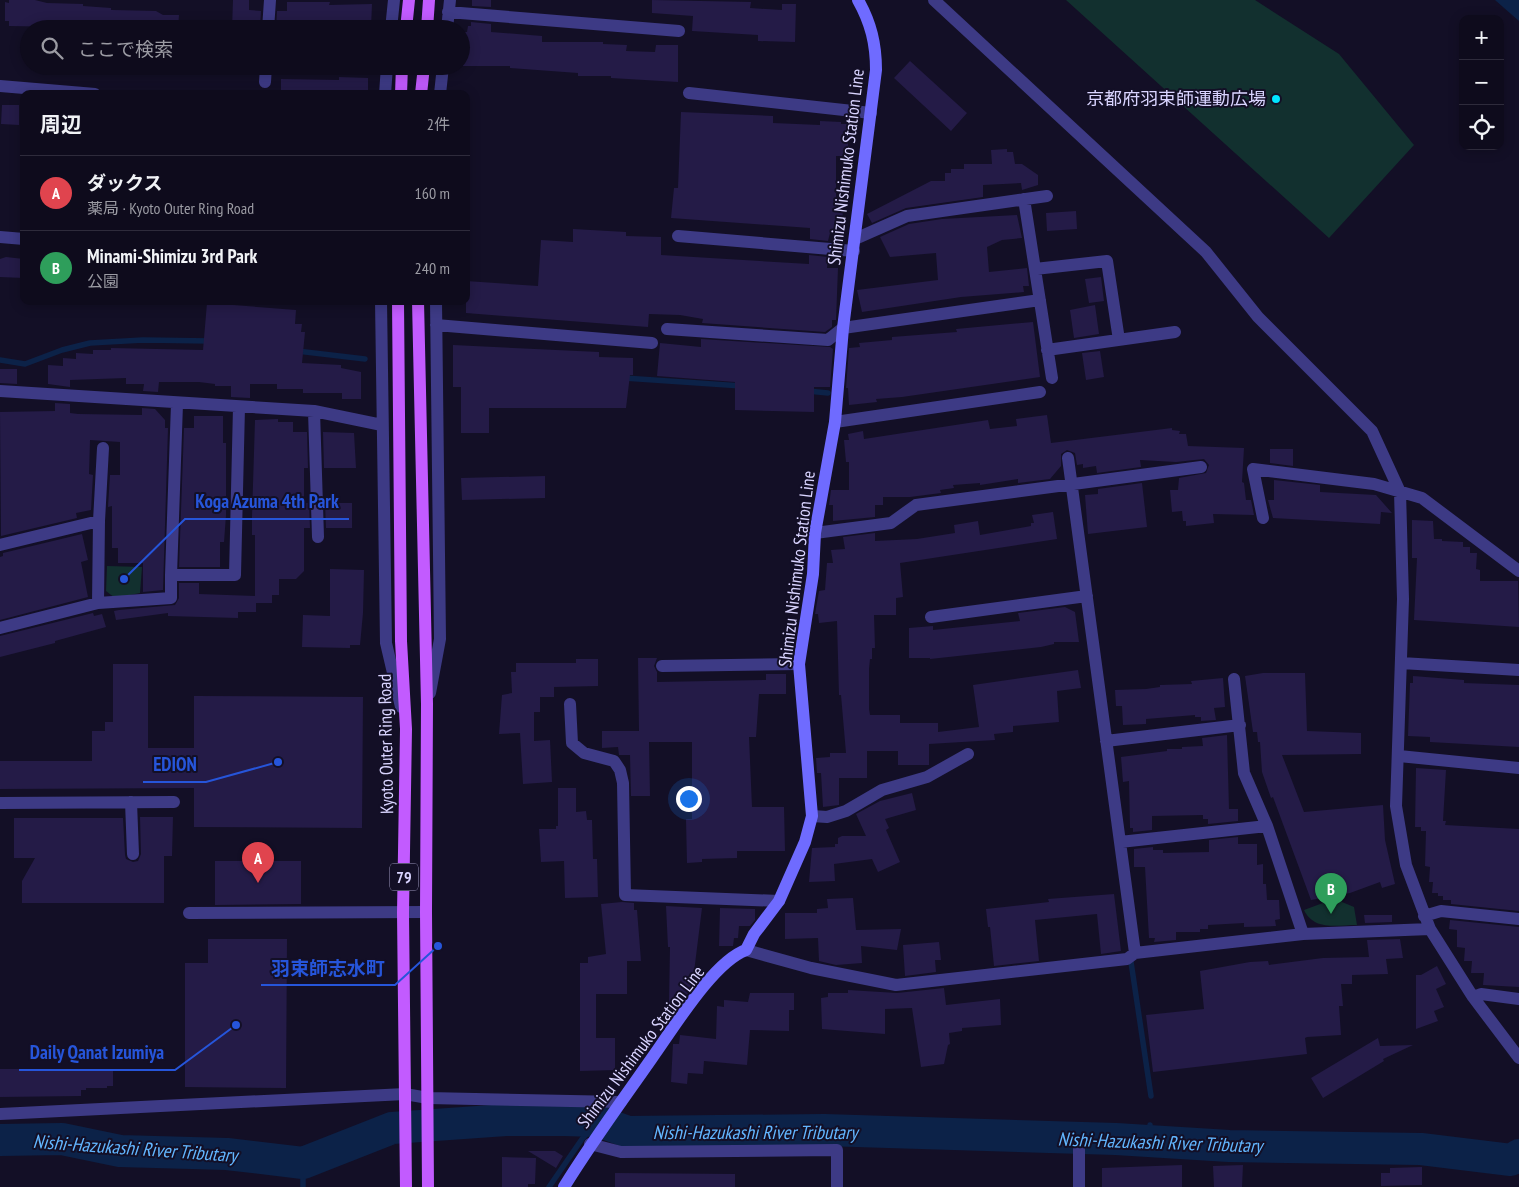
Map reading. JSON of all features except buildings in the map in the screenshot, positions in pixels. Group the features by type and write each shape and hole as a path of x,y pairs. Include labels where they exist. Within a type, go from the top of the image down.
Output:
{"main road":[{"path":"407,20 409,0"},
{"path":"428,20 429,0"},
{"name":"Shimizu Nishimuko Station Line","path":"564,1187 590,1144 699,992 736,954 746,950 754,934 779,901 805,842 812,816 799,664 813,574 815,533 835,422 843,328 876,70 876,47 866,14 858,0"},
{"path":"401,90 402,75"},
{"path":"421,90 423,75"},
{"name":"Kyoto Outer Ring Road","path":"398,305 401,641 406,729 403,913 406,1187"},
{"name":"79","path":"418,305 418,372 427,704 428,1187"}],"street":[{"path":"269,20 270,0"},
{"path":"392,20 394,0"},
{"path":"934,0 1206,252 1258,317 1372,431 1400,492 1403,599 1396,806 1406,865 1430,929 1473,997 1519,1058"},
{"path":"447,20 449,6 679,31"},
{"path":"265,75 265,82"},
{"path":"385,90 386,75"},
{"path":"440,90 442,75"},
{"path":"0,86 47,90"},
{"path":"689,93 871,113"},
{"path":"678,236 855,245 907,216 1047,196"},
{"path":"1024,199 1052,378"},
{"path":"0,237 20,238"},
{"path":"1035,269 1107,261 1119,340"},
{"path":"667,330 828,340 843,328 1040,300"},
{"path":"381,305 386,643 406,729"},
{"path":"427,704 440,639 436,305"},
{"path":"436,324 652,343"},
{"path":"1047,350 1175,332"},
{"path":"0,391 314,412 382,425"},
{"path":"835,422 1040,392"},
{"path":"0,628 98,603 171,598 177,404"},
{"path":"171,575 234,575 239,407"},
{"path":"314,412 318,537"},
{"path":"98,603 99,522 103,448"},
{"path":"1068,458 1135,953"},
{"path":"815,533 891,524 916,505 1201,467"},
{"path":"1263,518 1253,469 1374,484 1422,498 1519,571"},
{"path":"0,545 99,522"},
{"path":"931,617 1086,596"},
{"path":"1401,663 1519,670"},
{"path":"662,666 799,664"},
{"path":"1234,679 1244,773 1267,826 1303,934"},
{"path":"570,704 572,743 584,753 614,761 620,770 623,784 625,895 779,901"},
{"path":"1106,741 1240,725"},
{"path":"812,816 827,817 846,810 882,790 927,777 968,754"},
{"path":"1399,756 1519,768"},
{"path":"131,802 133,854"},
{"path":"0,803 174,802"},
{"path":"1120,842 1267,826"},
{"path":"189,913 426,912"},
{"path":"1424,916 1441,912 1519,919"},
{"path":"746,950 812,968 896,985 1127,959 1135,953 1303,934 1430,929"},
{"path":"1473,997 1481,994 1519,999"},
{"path":"0,1114 405,1094 428,1098 621,1102"},
{"path":"590,1144 621,1152 837,1150 837,1187"},
{"path":"1079,1149 1079,1187"}],"green space":[{"name":"京都府羽束師運動広場","path":"1066,0 1255,0 1339,54 1414,145 1329,238"},
{"path":"107,566 142,567 140,593 115,598 106,591"},
{"path":"1339,897 1342,902 1354,907 1357,925 1334,926 1320,924 1308,917 1304,910"}],"water":[{"path":"1495,0 1519,0 1519,21"}],"waterway":[{"path":"0,360 25,364 62,350 90,343 143,340 211,341"},
{"path":"297,351 365,359"},
{"path":"624,378 742,386"},
{"path":"808,391 828,393"},
{"path":"1131,962 1151,1096"},
{"name":"Nishi-Hazukashi River Tributary","path":"0,1140 62,1139 120,1151 227,1154 303,1163 392,1128 506,1120 564,1120 598,1121 628,1132 824,1130 1116,1139 1229,1146 1421,1149 1511,1160 1519,1155"},
{"path":"549,1187 582,1139 598,1121"},
{"path":"1148,1141 1150,1125"},
{"path":"303,1163 303,1187"}],"place":[{"name":"京都府羽束師運動広場","path":"1276,99"},
{"name":"Koga Azuma 4th Park","path":"124,579"},
{"name":"EDION","path":"278,762"},
{"name":"ダックス","path":"258,883"},
{"name":"Minami-Shimizu 3rd Park","path":"1331,914"},
{"name":"羽束師志水町","path":"438,946"},
{"name":"Daily Qanat Izumiya","path":"236,1025"}]}
